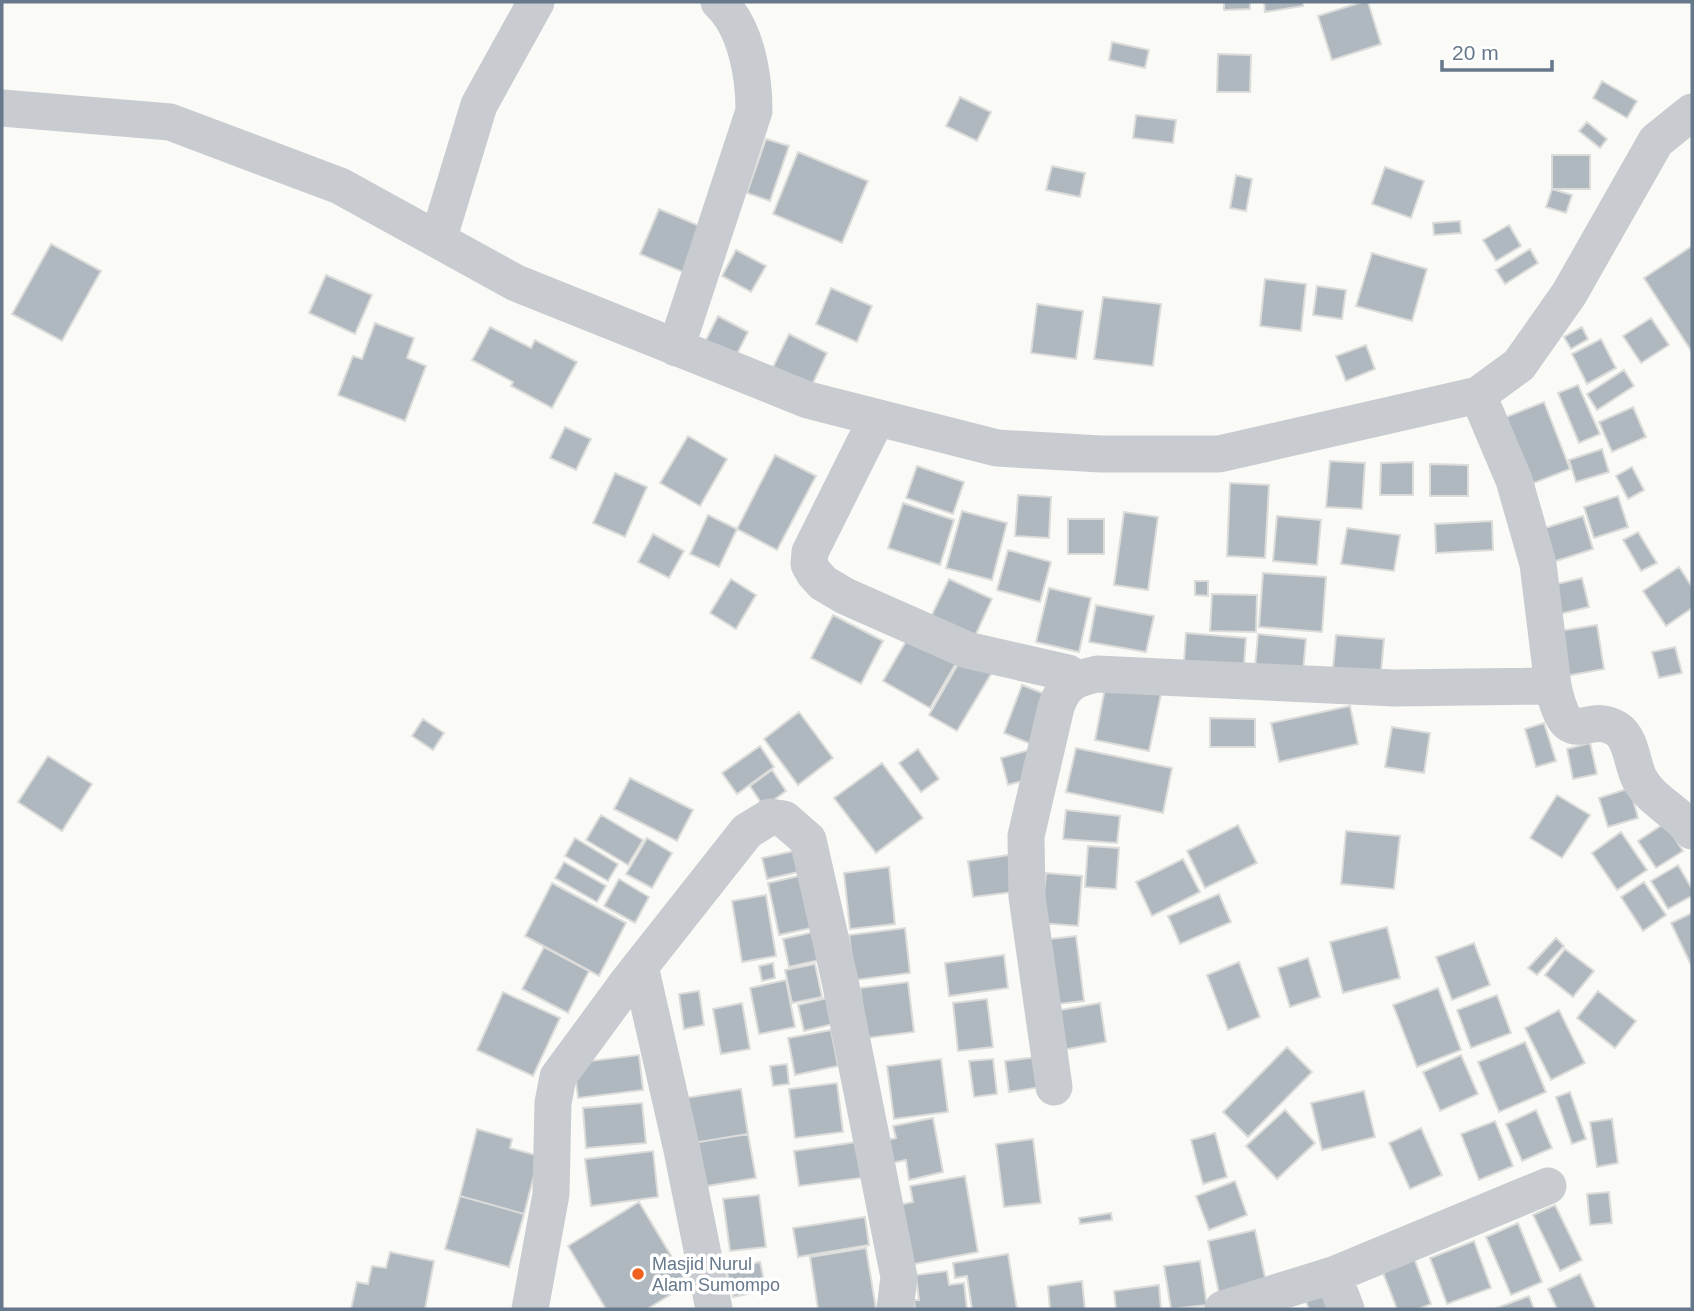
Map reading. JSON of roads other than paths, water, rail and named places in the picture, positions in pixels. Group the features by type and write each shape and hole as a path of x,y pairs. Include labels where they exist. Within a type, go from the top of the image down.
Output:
{"street":[{"path":"438,240 479,105 536,2"},
{"path":"676,348 754,111 752,73 743,44 731,13 719,2"},
{"path":"2,108 170,122 340,186 516,283 808,400 997,448 1101,454 1219,454 1478,395 1519,365 1575,284 1656,142 1692,112"},
{"path":"1478,395 1514,480 1538,564 1553,686 1559,712 1566,721 1583,728 1610,725 1623,734 1639,778 1647,789 1692,831"},
{"path":"877,418 810,552 809,564 814,573 823,583 845,596 953,645 983,655 1068,673 1078,679"},
{"path":"1054,1087 1027,897 1026,836 1060,695 1071,681 1097,674 1394,688 1553,686"},
{"path":"530,1309 551,1194 553,1103 558,1077 640,966 747,831 770,817 784,819 797,827 808,840 843,994 899,1278 895,1309"},
{"path":"640,966 682,1150 714,1309"},
{"path":"1223,1309 1333,1275 1548,1186"},
{"path":"1333,1275 1346,1309"}],"place":[{"name":"Masjid Nurul Alam Sumompo","path":"638,1274"}]}
